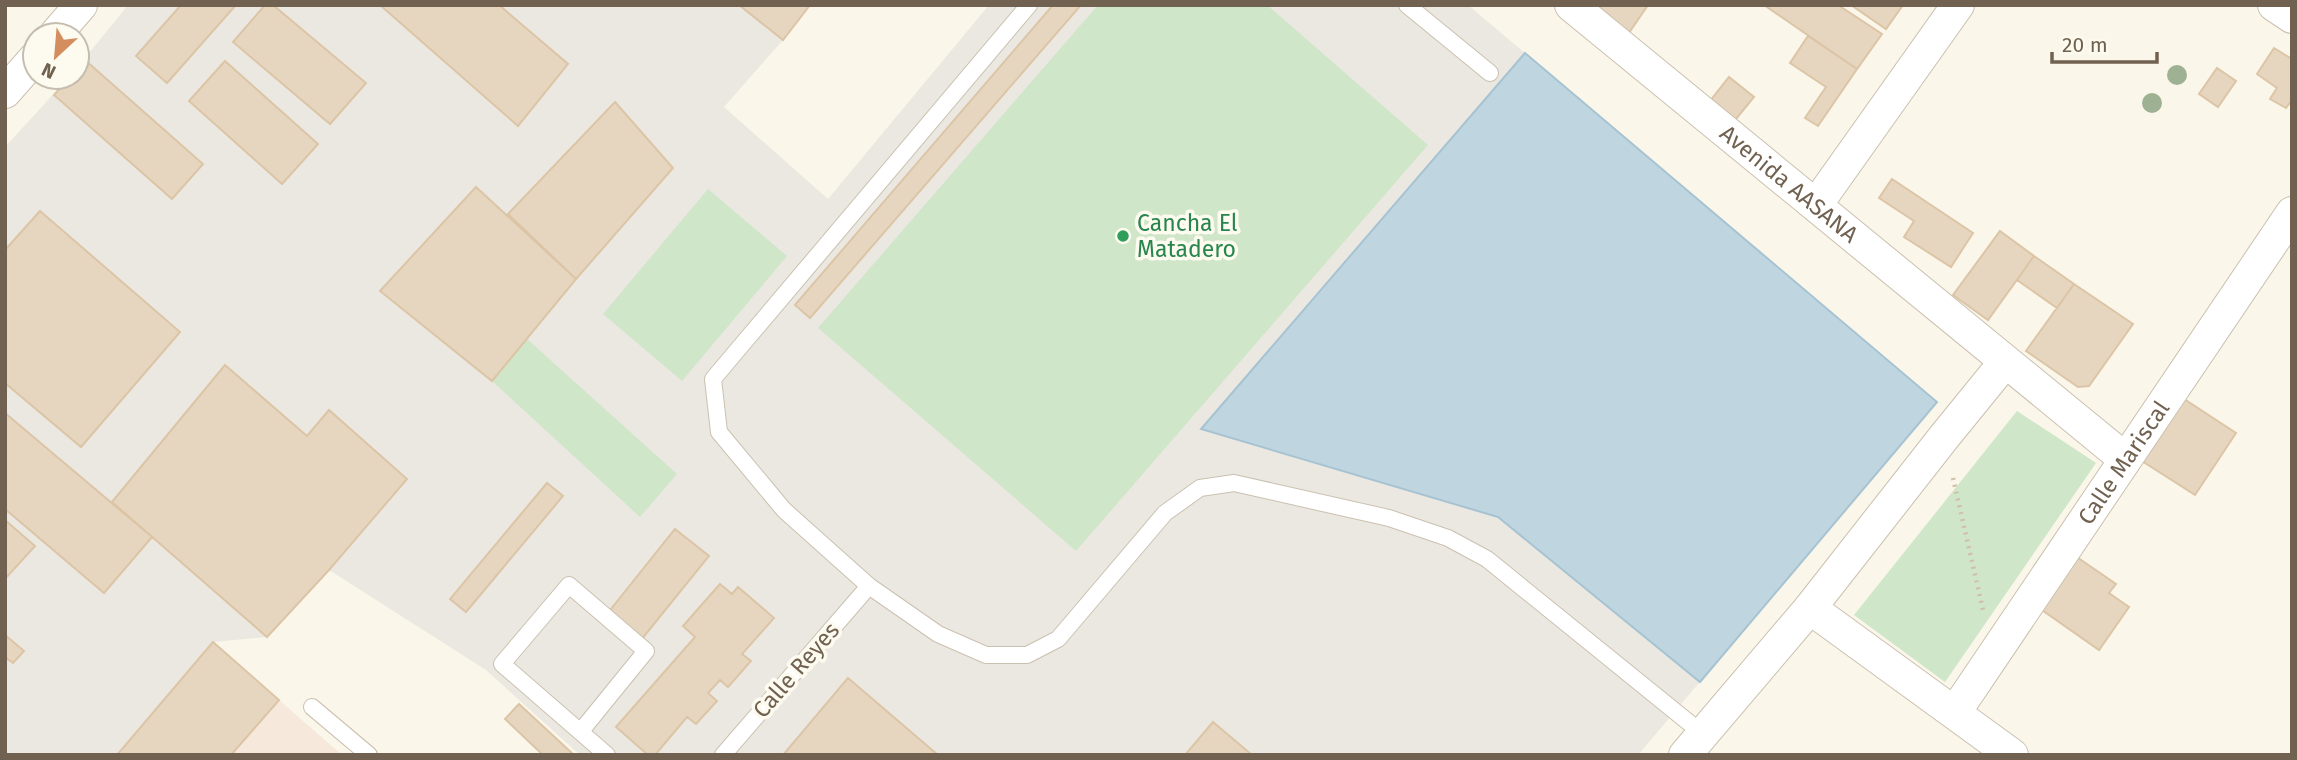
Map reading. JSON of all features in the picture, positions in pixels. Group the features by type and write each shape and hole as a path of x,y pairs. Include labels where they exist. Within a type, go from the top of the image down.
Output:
{"street":[{"path":"67,21 81,5"},
{"name":"Avenida AASANA","path":"1571,5 2126,459"},
{"path":"1816,205 1958,5"},
{"path":"2274,5 2292,17"},
{"path":"5,92 21,74"},
{"name":"Calle Mariscal","path":"1955,712 2292,213"},
{"path":"1694,745 1811,608 2005,362"},
{"path":"1811,608 2012,755"}],"lane":[{"path":"1029,5 713,379 719,432 785,510 869,586 938,634 986,655 1027,655 1058,639 1165,513 1200,488 1234,483 1389,518 1448,538 1487,559 1694,745"},
{"path":"1407,5 1490,73"},
{"path":"581,731 646,651 569,585 502,664 607,755"},
{"name":"Calle Reyes","path":"723,755 869,586"},
{"path":"312,707 369,755"}],"path":[{"path":"1944,437 1993,655"}],"shaded area":[{"path":"128,5 810,5 724,107 828,199 989,5 1468,5 1937,402 1638,755 580,755 486,670 329,570 267,637 213,642 117,755 5,755 5,147 56,91 91,91 91,51"},
{"path":"279,700 342,755 231,755"}],"green space":[{"name":"Cancha El Matadero","path":"1098,5 1267,5 1428,145 1076,551 818,328"},
{"path":"708,189 787,256 682,381 603,314"},
{"path":"527,339 677,474 640,517 492,381"},
{"path":"2017,411 2096,463 1945,682 1854,615"}],"water":[{"path":"1525,53 1937,402 1700,682 1498,517 1201,429"}],"building":[{"path":"181,5 236,5 167,83 136,56"},
{"path":"265,5 273,5 366,83 330,124 233,42"},
{"path":"380,5 499,5 568,64 518,126"},
{"path":"739,5 810,5 783,40"},
{"path":"1053,5 1081,5 810,318 795,305"},
{"path":"1578,5 1648,5 1622,43"},
{"path":"1764,5 1838,5 1882,34 1857,69"},
{"path":"1851,5 1903,5 1886,29"},
{"path":"1808,36 1857,69 1818,126 1805,118 1826,87 1790,63"},
{"path":"2274,48 2292,59 2292,100 2286,108 2270,99 2277,88 2257,74"},
{"path":"225,61 318,144 282,184 189,101"},
{"path":"91,65 203,164 172,199 54,95 58,91 91,91"},
{"path":"2217,68 2236,81 2218,107 2199,94"},
{"path":"1729,77 1754,97 1731,125 1706,106"},
{"path":"615,102 673,168 576,279 508,214"},
{"path":"1892,179 1973,233 1951,267 1904,237 1914,221 1879,198"},
{"path":"476,187 576,279 492,381 380,291"},
{"path":"40,211 180,332 81,447 5,383 5,250"},
{"path":"2000,231 2034,256 1988,320 1953,295"},
{"path":"2034,256 2074,284 2057,308 2017,280"},
{"path":"2074,284 2133,324 2089,386 2078,387 2026,351"},
{"path":"225,365 307,436 329,410 407,479 267,637 112,502"},
{"path":"2175,393 2236,433 2195,495 2134,456"},
{"path":"5,413 152,537 104,593 5,509"},
{"path":"547,483 563,496 466,612 450,599"},
{"path":"5,520 35,546 5,579"},
{"path":"675,529 709,556 641,640 607,614"},
{"path":"2068,551 2116,584 2109,593 2129,607 2099,650 2032,603"},
{"path":"720,584 732,594 738,587 774,618 742,654 751,661 728,687 720,680 708,693 717,701 696,724 687,717 655,755 648,755 616,727 695,637 683,626"},
{"path":"5,635 24,651 13,663 5,657"},
{"path":"213,642 279,700 231,755 117,755"},
{"path":"848,678 938,755 783,755"},
{"path":"519,704 574,755 543,755 505,719"},
{"path":"1213,722 1252,755 1185,755"}],"place":[{"name":"Cancha El Matadero","path":"1123,236"}]}
